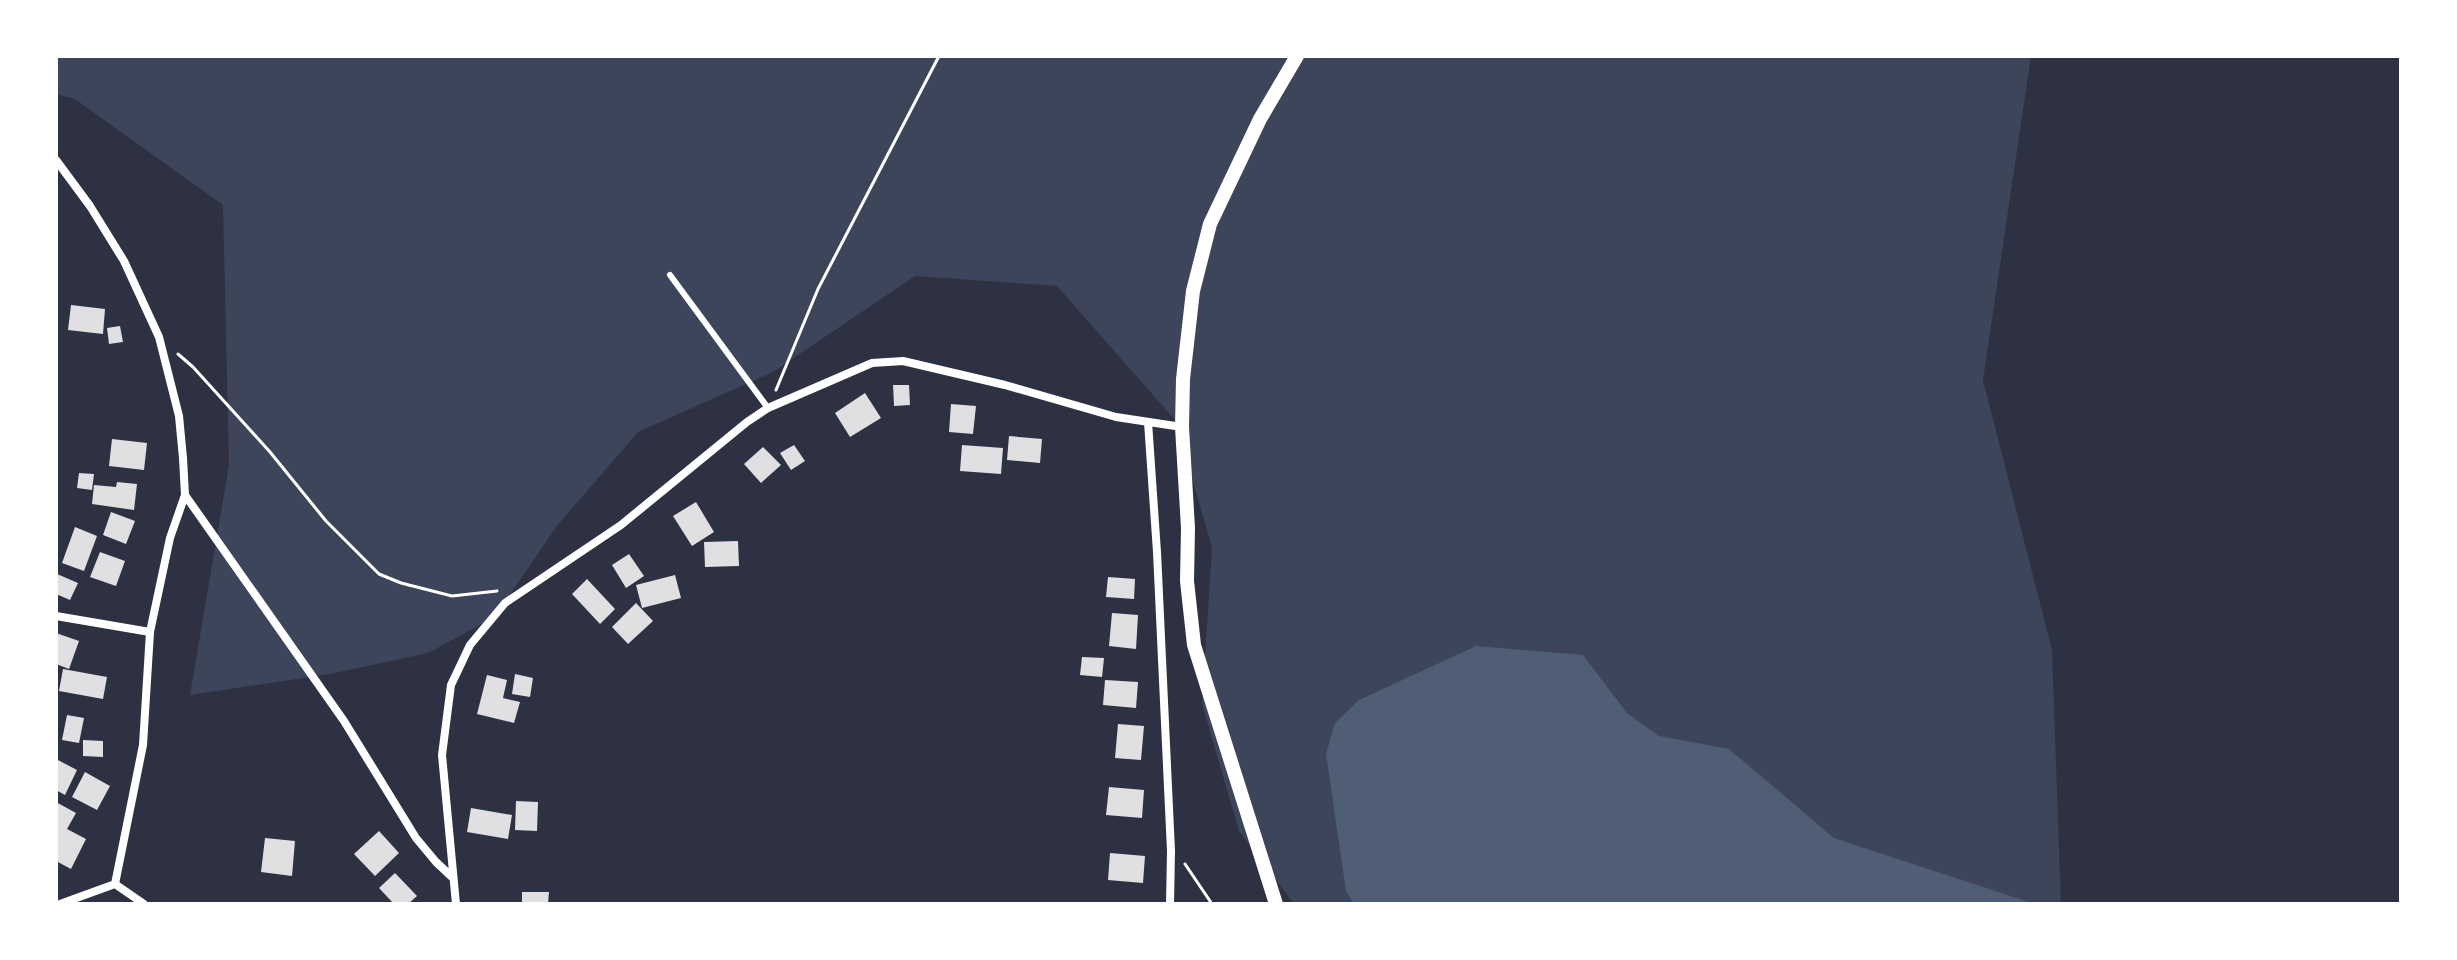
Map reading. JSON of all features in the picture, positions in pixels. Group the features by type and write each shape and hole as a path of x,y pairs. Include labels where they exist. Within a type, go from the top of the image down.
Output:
{"street":[{"path":"1276,904 1194,645 1187,581 1183,379 1193,291 1210,224 1260,119 1297,56"},
{"path":"56,160 90,206 124,261 159,337 179,416 185,495 170,538 150,632 143,745 115,884"},
{"path":"456,904 442,755 451,685 470,645 505,603 621,525 768,408 872,363 903,361 1005,385 1101,413 1182,427"},
{"path":"1148,422 1171,851 1170,904"},
{"path":"185,495 344,721 416,838 452,877"},
{"path":"56,616 150,632"},
{"path":"60,904 115,884"},
{"path":"115,884 144,904"}],"lane":[{"path":"670,275 768,408"}],"path":[{"path":"768,408 818,289 939,56"},
{"path":"159,337 193,367 326,521 379,574 452,596 498,591"},
{"path":"1171,851 1190,870 1212,904"}],"shaded area":[{"path":"56,56 2031,56 1983,380 2052,650 2061,904 1294,904 1239,831 1202,704 1212,547 1175,420 1057,286 915,276 773,372 638,432 556,527 495,617 428,653 330,674 190,695 229,465 223,205 75,99 56,94"},
{"path":"1476,646 1583,655 1627,713 1659,736 1729,749 1834,838 2035,904 1354,904 1346,891 1326,754 1335,723 1359,700"}],"building":[{"path":"71,305 105,309 103,334 68,330"},
{"path":"120,326 123,342 109,344 107,328"},
{"path":"893,385 909,385 910,405 894,406"},
{"path":"865,393 881,418 850,437 835,413"},
{"path":"951,404 976,406 973,434 949,432"},
{"path":"1009,436 1042,439 1040,463 1007,460"},
{"path":"112,439 147,443 144,470 109,466"},
{"path":"794,445 805,461 791,470 780,453"},
{"path":"962,445 1003,448 1001,474 960,471"},
{"path":"763,447 781,465 761,483 744,464"},
{"path":"79,473 94,474 92,490 77,488"},
{"path":"117,482 137,484 134,510 92,504 94,485 116,487"},
{"path":"696,502 714,532 692,546 673,516"},
{"path":"111,512 135,521 126,544 103,535"},
{"path":"75,527 97,536 84,571 62,563"},
{"path":"738,541 739,566 705,567 704,542"},
{"path":"100,552 125,561 116,586 90,577"},
{"path":"629,554 644,576 626,588 612,565"},
{"path":"57,574 78,583 70,600 56,594"},
{"path":"675,575 681,598 642,608 636,585"},
{"path":"1108,577 1135,579 1134,599 1106,597"},
{"path":"587,579 615,609 600,624 572,594"},
{"path":"636,603 653,621 628,644 612,627"},
{"path":"1112,613 1138,615 1136,649 1109,646"},
{"path":"56,633 79,641 69,669 56,664"},
{"path":"1082,657 1104,658 1102,677 1080,675"},
{"path":"63,669 107,677 103,699 59,691"},
{"path":"515,674 533,678 530,697 512,694"},
{"path":"487,675 507,680 503,698 520,702 514,723 477,714"},
{"path":"1105,680 1138,682 1136,708 1103,705"},
{"path":"67,715 84,718 79,743 62,740"},
{"path":"1118,724 1144,726 1141,760 1115,758"},
{"path":"83,740 103,741 103,757 83,756"},
{"path":"56,759 77,770 65,795 56,790"},
{"path":"85,772 110,786 97,810 72,797"},
{"path":"1109,787 1144,790 1142,818 1106,815"},
{"path":"516,801 538,802 537,831 515,830"},
{"path":"56,802 76,813 67,829 86,839 71,869 56,861"},
{"path":"471,808 512,815 508,839 467,832"},
{"path":"379,831 399,853 375,876 354,854"},
{"path":"265,838 295,841 292,876 261,872"},
{"path":"1110,853 1145,856 1143,883 1108,880"},
{"path":"395,873 417,896 408,904 394,904 379,888"},
{"path":"522,892 549,892 548,904 522,904"}]}
